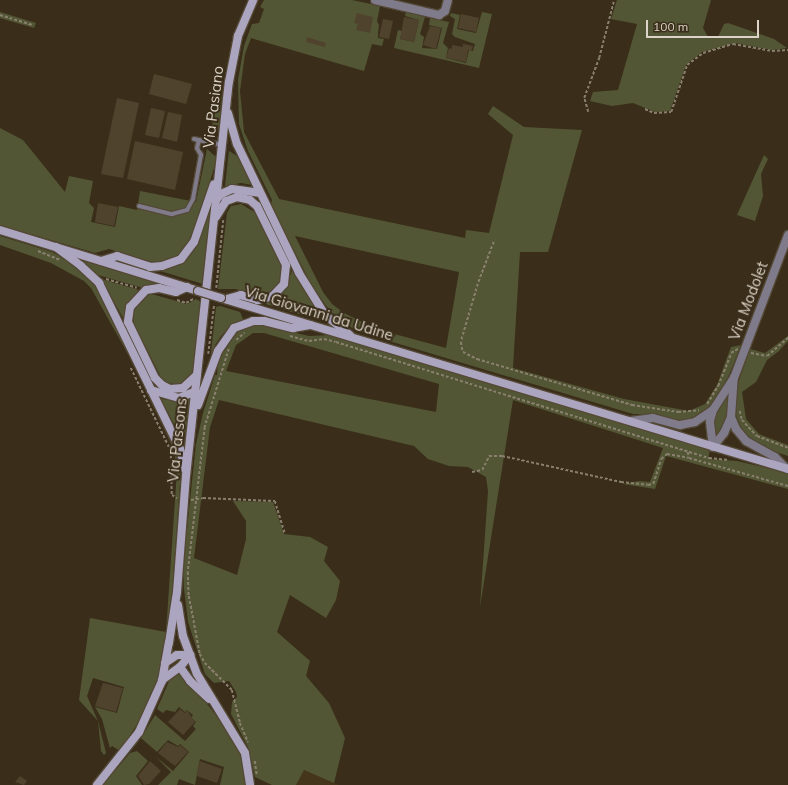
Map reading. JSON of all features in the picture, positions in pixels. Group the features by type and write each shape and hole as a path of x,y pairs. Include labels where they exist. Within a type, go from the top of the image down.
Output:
{"street":[{"name":"Via Pasiano","path":"214,221 232,59 238,36 253,0"},
{"path":"375,0 439,15 445,11 448,0"},
{"path":"227,107 237,144 259,193 299,272 325,315 352,338"},
{"path":"222,146 228,140 237,144"},
{"path":"100,261 116,256 156,266 181,259 194,242 220,168"},
{"path":"216,200 221,194 232,189 259,193"},
{"path":"214,221 226,202 238,197 250,200 256,206 286,265 284,284 273,296 258,300 241,295 219,298"},
{"name":"Via Passons","path":"97,785 139,732 162,681 177,592 186,476 214,221"},
{"name":"Via Giovanni da Udine","path":"0,230 219,298 788,469"},
{"name":"Via Modolet","path":"713,447 710,421 713,410 734,378 748,352 788,235"},
{"path":"56,247 82,266 99,283 180,449 186,476"},
{"path":"187,287 176,292 159,288 146,290 130,307 128,322 155,378 162,385 170,389 183,388 197,375"},
{"path":"193,419 218,351 234,328 253,321 264,321 293,328 311,325"},
{"name":"Via Modolet","path":"713,447 724,433 731,417 734,378"},
{"path":"151,390 178,398 196,391"},
{"name":"Via Modolet","path":"631,421 653,418 680,425 695,422 713,410"},
{"path":"731,417 736,429 746,441 762,452 775,457 788,469"},
{"path":"177,592 180,619 190,655 214,703 245,753 254,783"},
{"path":"165,663 177,655 190,655"},
{"name":"Via Passons","path":"162,681 180,667 190,655"},
{"path":"180,667 190,681 214,703"}],"lane":[{"path":"139,206 172,214 187,210 193,198 201,155 197,148 196,139 222,146"}],"path":[{"path":"588,112 584,98 599,58 614,0"},
{"path":"0,15 33,25"},
{"path":"645,109 654,113 671,112 687,65 703,53 733,44 772,51 788,50"},
{"path":"208,358 219,298 224,215"},
{"path":"494,242 478,284 461,342 463,352 468,356 632,404 686,413 706,405 718,386 732,350 767,356 788,338"},
{"path":"32,249 64,263"},
{"path":"99,277 140,289"},
{"path":"234,341 246,332"},
{"path":"285,334 309,341 324,339 336,342 709,458 731,460"},
{"path":"230,348 205,427 188,572 193,622 205,663 232,690 240,723 250,747"},
{"path":"748,352 749,360"},
{"path":"130,366 171,451 172,495 184,500 274,502 285,533"},
{"path":"738,405 742,420 757,436 788,448"},
{"path":"688,451 689,458"},
{"path":"472,472 482,470 490,456 502,456 621,482 648,485 653,484 661,459 667,454 689,458 788,486"},
{"path":"253,754 254,783"}],"shaded area":[{"path":"304,770 339,785 296,785"}],"green space":[{"path":"264,0 352,0 380,6 377,21 379,25 378,38 384,39 382,46 372,44 364,71 251,38 245,54 240,91 244,132 279,199 465,238 466,230 489,233 513,135 488,114 493,106 524,127 582,130 548,252 520,252 513,368 624,399 689,411 705,404 717,385 731,347 741,345 729,375 712,406 696,419 677,421 649,414 633,414 366,334 352,328 330,311 312,286 271,205 272,200 248,151 239,124 238,80 244,46 252,24 259,23 264,9 260,7","holes":["295,236 459,272 446,348 376,329 344,313 332,304 323,292"]},
{"path":"617,0 711,0 703,28 708,37 718,37 724,24 728,23 774,39 787,48 772,50 735,43 702,52 686,65 670,111 655,112 633,103 612,106 590,101 593,92 618,90 637,24 611,19"},
{"path":"0,12 36,23 34,28 0,18"},
{"path":"406,12 425,17 420,34 424,37 422,48 437,49 442,28 429,25 430,18 449,22 443,43 448,48 446,58 466,63 469,50 473,51 475,44 455,37 452,34 455,19 450,16 451,13 460,15 457,29 476,33 482,12 492,14 479,68 394,48 398,30 402,31 400,39 414,42 419,20 405,16"},
{"path":"220,83 223,84 219,129 210,135"},
{"path":"0,128 23,140 65,192 69,176 93,181 89,203 94,208 91,222 115,227 119,206 137,210 140,191 196,202 207,149 217,158 194,233 185,250 172,259 156,263 109,249 95,253 0,225"},
{"path":"229,151 239,157 252,185 241,183 225,186"},
{"path":"764,155 768,159 761,174 763,196 755,221 737,215"},
{"path":"212,202 203,284 157,270 185,259 197,246"},
{"path":"241,204 256,213 284,272 276,288 262,295 235,289 218,289 227,213 231,206"},
{"path":"0,236 52,252 77,266 96,285 177,450 181,469 170,621 159,676 144,713 120,751 112,746 110,748 102,719 95,707 117,713 124,687 93,678 87,696 98,721 79,700 90,618 166,632 177,471 174,450 133,363 91,288 84,281 51,263 0,245"},
{"path":"83,261 157,284 143,288 98,275"},
{"path":"293,268 321,316 318,320 262,303 275,298 285,289"},
{"path":"101,279 139,290 128,304 125,321"},
{"path":"148,293 187,304 196,299 201,302 193,372 191,378 185,383 177,385 163,381 134,324 133,308"},
{"path":"220,306 240,312 243,319 229,327 221,336 215,345 210,362 216,307"},
{"path":"257,324 309,336 329,335 710,449 708,459 737,461 788,473 788,489 666,456 655,489 623,484 639,481 650,482 663,448 513,400 480,607 488,491 486,477 468,467 449,466 428,459 414,446 219,400 210,427 194,558 237,575 246,539 246,521 233,501 273,502 284,534 310,537 328,547 324,561 340,581 336,600 326,618 290,595 277,632 310,661 306,676 329,703 345,738 334,783 304,770 296,785 272,785 255,777 248,747 231,714 232,702 237,697 236,692 229,681 214,683 205,674 188,622 184,589 183,567 196,444 203,413 215,375 217,375 218,360 225,343 237,331","holes":["253,333 264,333 439,384 436,412 226,371 236,345"]},
{"path":"788,336 788,341 779,351 767,360 756,382 742,392 746,419 759,434 788,445 788,456 770,450 744,436 736,415 736,389 750,349 765,353"},
{"path":"729,392 727,421 724,428 716,434 714,423 715,416"},
{"path":"190,398 185,445 161,399 180,401"},
{"path":"176,673 184,675 235,739 243,755 246,785 220,785 224,767 200,759 195,785 179,779 177,785 158,785 171,772 155,756 173,771 189,752 180,744 178,746 168,740 157,752 141,738 155,715 185,741 196,729 193,726 196,722 191,718 193,715 187,710 185,712 179,707 175,712 166,710 163,713 157,709 170,679"},
{"path":"98,721 106,753 104,755 101,751"},
{"path":"137,751 148,761 136,776 142,785 103,785 130,753"}],"building":[{"path":"357,13 373,17 370,33 356,30 358,24 354,23"},
{"path":"461,14 479,18 476,32 458,28"},
{"path":"404,17 419,20 414,42 400,39"},
{"path":"383,19 393,21 389,39 379,37"},
{"path":"430,26 441,28 436,49 423,45"},
{"path":"307,37 326,43 325,47 306,42"},
{"path":"463,44 473,46 472,50 468,50 466,62 446,58 449,48 452,49 452,45 463,47"},
{"path":"154,74 192,84 186,104 149,94"},
{"path":"117,98 139,103 123,178 101,174"},
{"path":"151,108 165,111 159,138 145,135"},
{"path":"168,112 182,115 177,142 162,138"},
{"path":"135,141 183,152 175,190 127,179"},
{"path":"98,203 118,207 114,226 95,222"},
{"path":"103,683 123,688 116,712 95,706"},
{"path":"180,709 185,713 187,710 195,722 183,735 168,722"},
{"path":"167,742 178,747 180,745 188,752 175,766 158,753"},
{"path":"150,761 161,771 149,784 144,785 138,776"},
{"path":"200,761 222,769 217,783 197,776"},
{"path":"20,776 27,781 24,785 15,782"}]}
